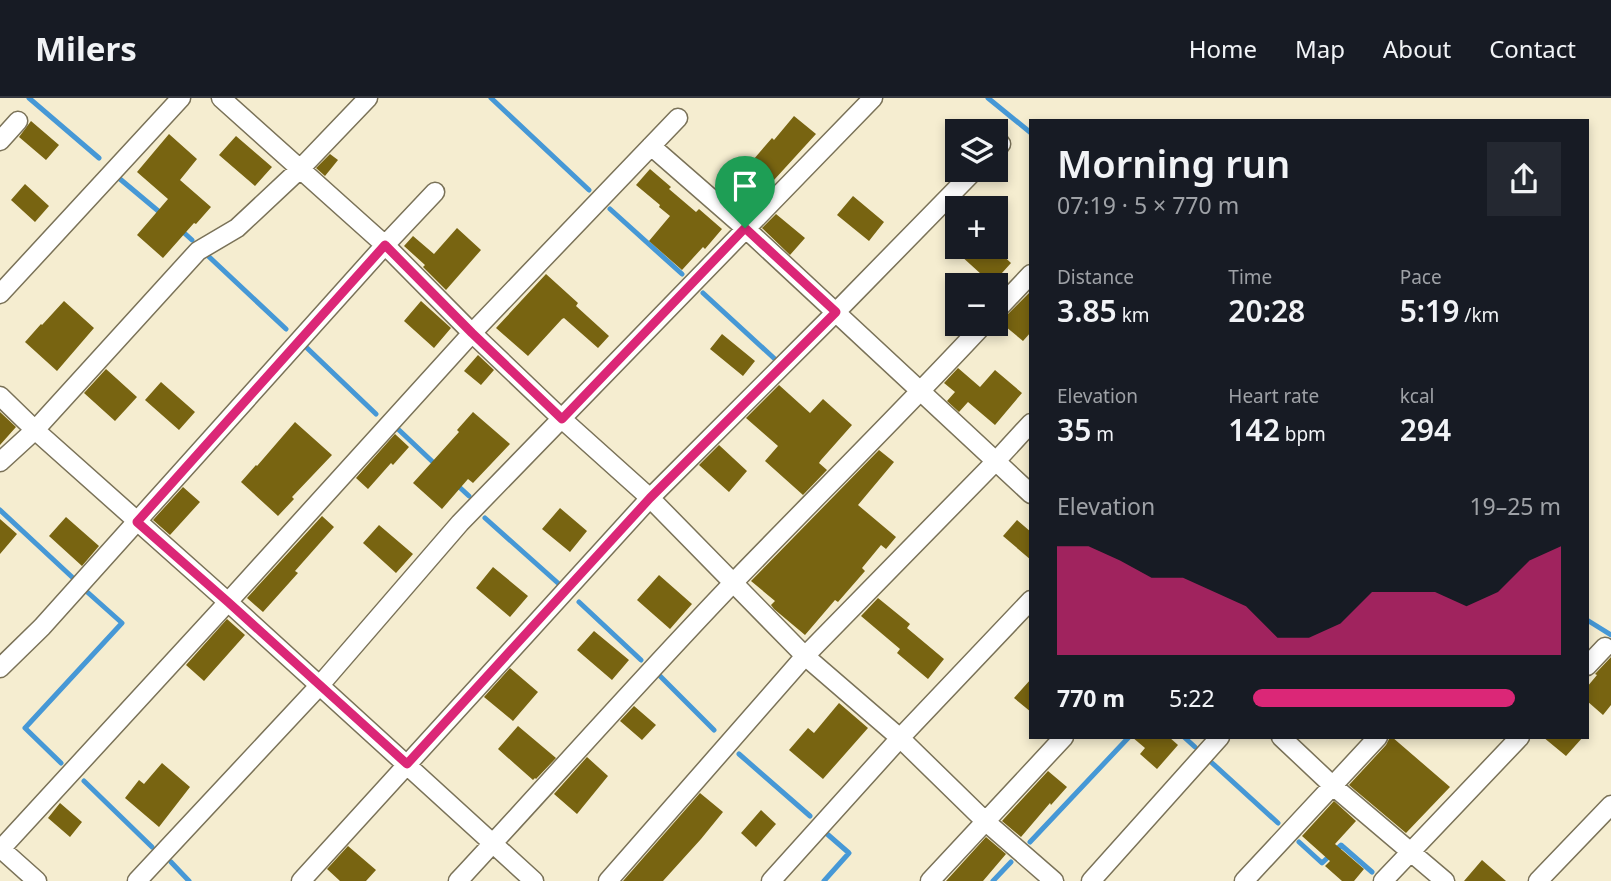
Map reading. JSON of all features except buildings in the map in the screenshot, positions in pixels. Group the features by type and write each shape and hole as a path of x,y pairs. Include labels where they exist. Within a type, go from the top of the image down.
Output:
{"street":[{"path":"0,295 181,98"},
{"path":"221,98 385,245 562,419 650,498 805,656 900,738 985,821 1054,881"},
{"path":"0,462 35,430 198,251 237,228 300,169 368,98"},
{"path":"137,881 320,685 460,523 873,98"},
{"path":"37,881 0,849 472,333 678,118"},
{"path":"0,141 19,121"},
{"path":"652,146 745,228 1029,492"},
{"path":"302,881 650,498 963,182"},
{"path":"0,668 42,626 435,192"},
{"path":"1008,299 1029,276"},
{"path":"458,881 641,680 973,336"},
{"path":"0,396 534,881"},
{"path":"608,881 805,656 1029,425"},
{"path":"771,881 900,738 1029,602"},
{"path":"1589,664 1605,647"},
{"path":"930,881 1063,739"},
{"path":"1091,881 1218,739"},
{"path":"1283,739 1333,786 1445,881"},
{"path":"1244,881 1376,739"},
{"path":"1383,881 1518,739"},
{"path":"1538,881 1611,805"}],"waterway":[{"path":"29,98 99,158"},
{"path":"491,98 589,190"},
{"path":"988,98 1029,131"},
{"path":"120,179 163,215"},
{"path":"610,209 682,274"},
{"path":"181,230 192,240"},
{"path":"206,254 286,329"},
{"path":"703,293 777,361"},
{"path":"307,348 376,414"},
{"path":"399,430 436,465"},
{"path":"456,484 469,496"},
{"path":"0,510 72,577"},
{"path":"485,518 559,584"},
{"path":"61,763 25,728 122,623 85,590"},
{"path":"579,602 641,660"},
{"path":"1589,621 1611,635"},
{"path":"660,676 714,730"},
{"path":"1030,842 1127,739"},
{"path":"1186,739 1195,747"},
{"path":"739,754 810,816"},
{"path":"1211,762 1278,823"},
{"path":"84,781 152,847"},
{"path":"824,881 849,853 826,833"},
{"path":"1299,842 1322,863 1341,845 1372,872"},
{"path":"171,862 189,881"},
{"path":"993,881 1011,862"}],"route":[{"path":"745,228 836,312 650,498 407,764 137,522 385,245 562,419 745,228"}]}
